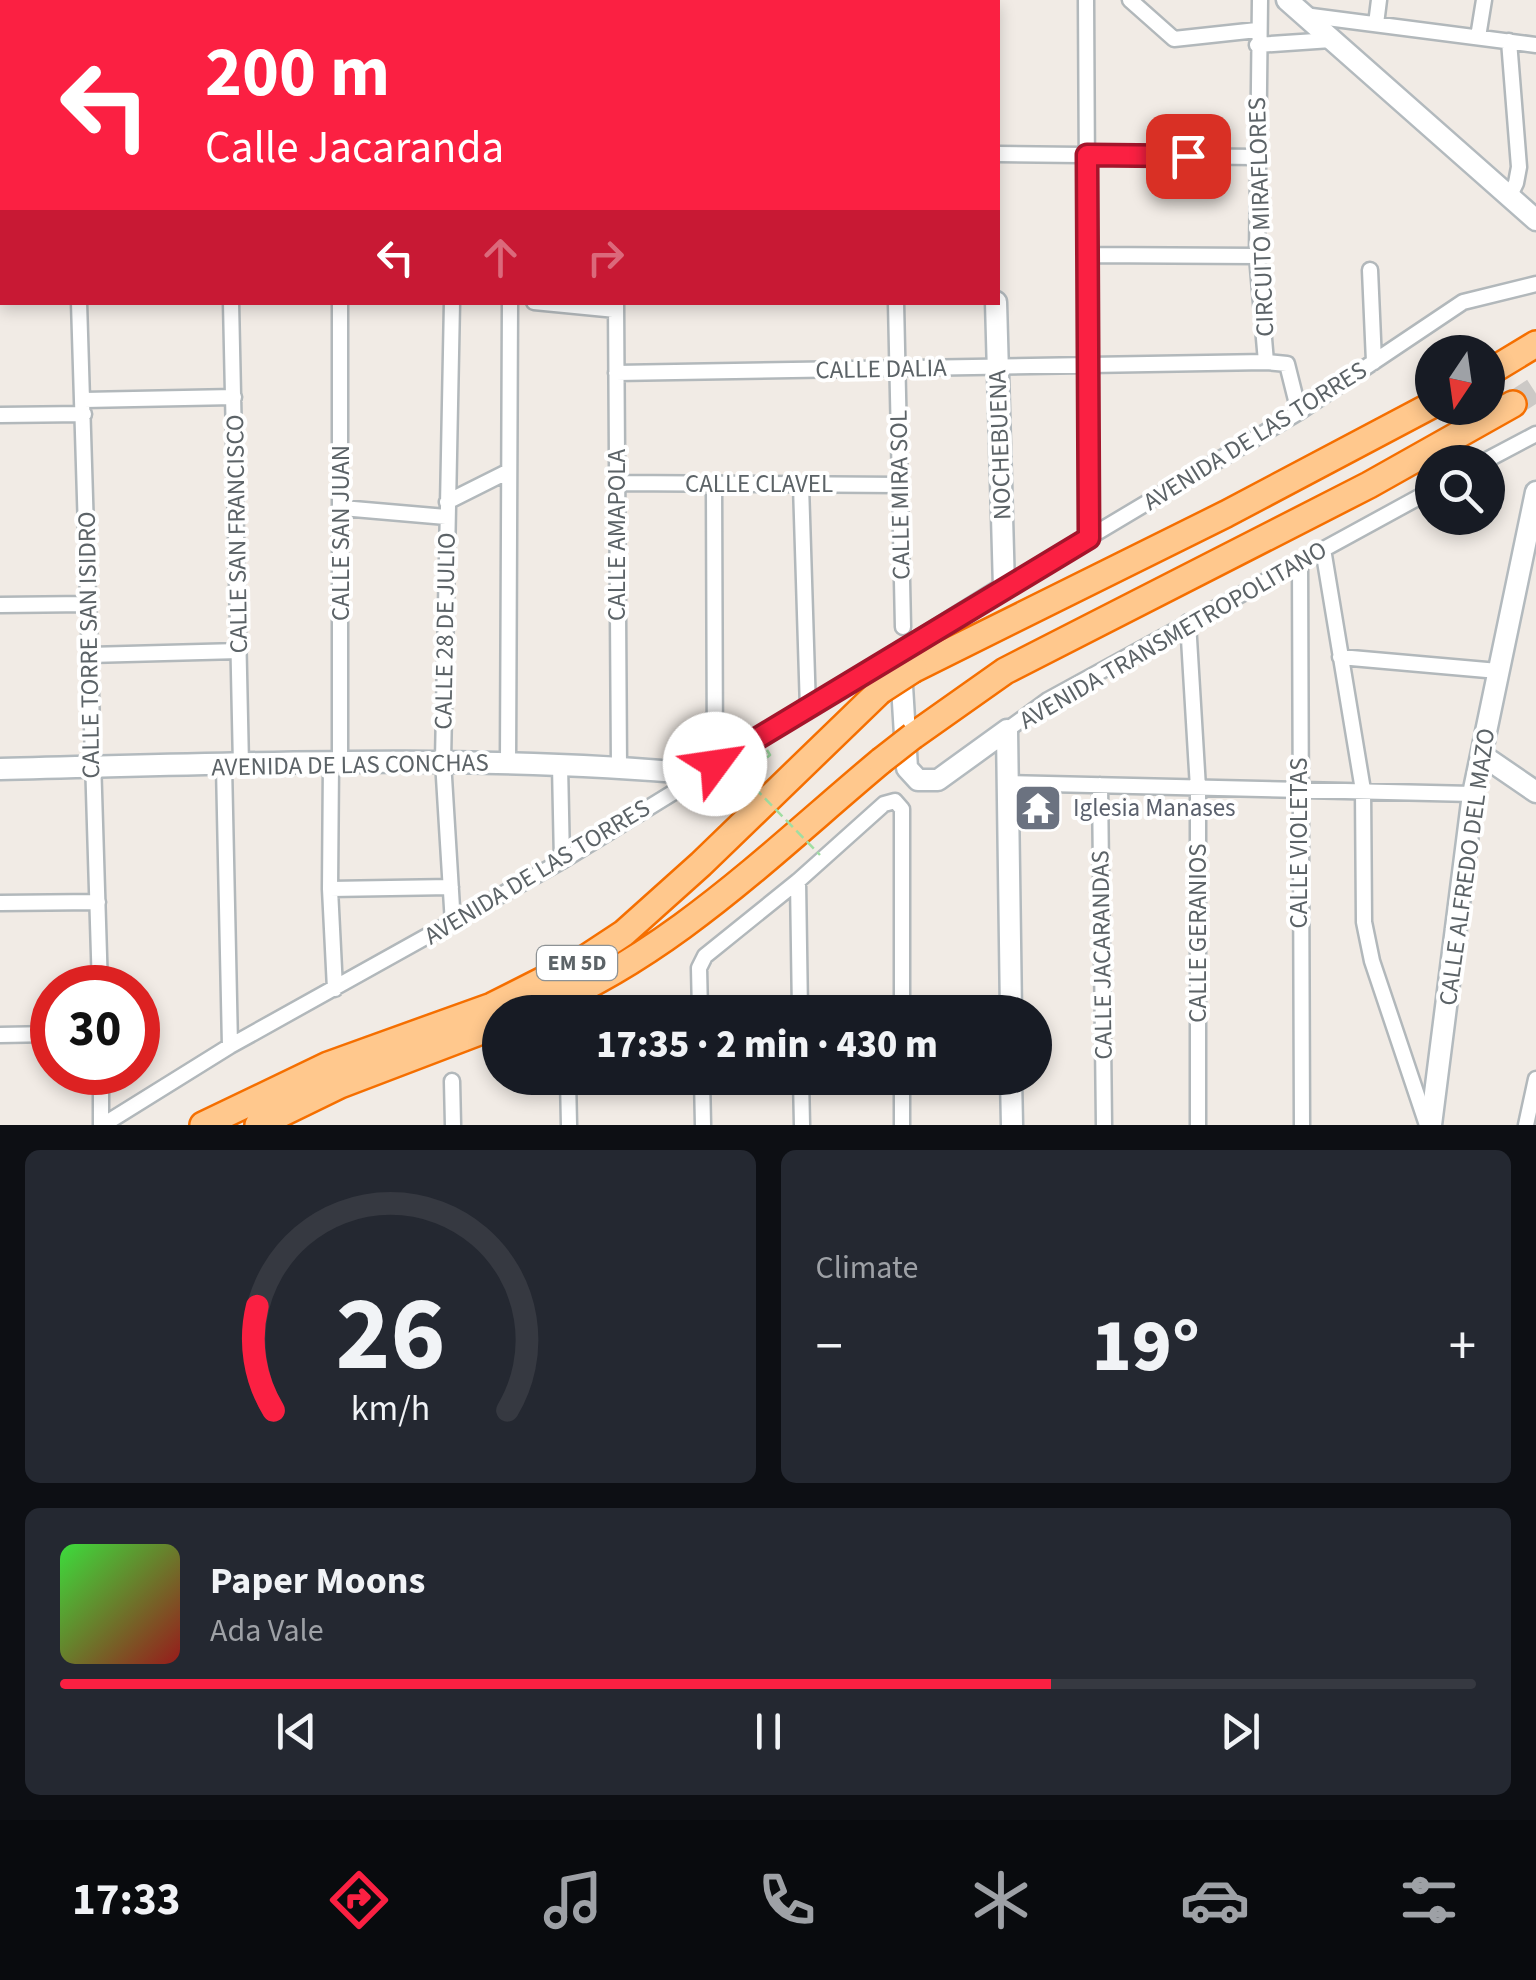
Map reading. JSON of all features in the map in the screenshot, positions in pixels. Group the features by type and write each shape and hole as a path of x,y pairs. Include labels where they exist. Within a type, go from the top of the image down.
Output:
{"highway":[{"path":"1505,363 1536,344"},
{"name":"EM 5D","path":"568,995 606,978 663,942 881,761 1005,670 1369,485 1513,404"},
{"name":"EM 5D","path":"204,1125 328,1065 492,1006 583,960 624,933 702,864 907,661 1226,514 1415,415"},
{"path":"258,1125 340,1086 482,1031"}],"street":[{"path":"1086,0 1089,538"},
{"path":"1130,0 1174,39 1330,40"},
{"name":"CIRCUITO MIRAFLORES","path":"1260,0 1256,156 1266,362 1288,364 1298,412"},
{"path":"1376,24 1379,0"},
{"path":"1478,36 1484,0"},
{"path":"1295,8 1376,24 1536,45"},
{"path":"1295,8 1536,220"},
{"path":"1508,41 1518,166 1516,183 1508,197"},
{"path":"1000,154 1256,156"},
{"path":"1087,256 1258,256"},
{"path":"1370,270 1374,362"},
{"name":"AVENIDA DE LAS TORRES","path":"102,1125 230,1046 562,861 808,709 907,661 1004,588 1298,412 1463,302 1536,284"},
{"name":"CALLE TORRE SAN ISIDRO","path":"79,305 99,965"},
{"name":"CALLE SAN FRANCISCO","path":"230,1046 232,766 238,651 231,305"},
{"name":"CALLE SAN JUAN","path":"335,989 330,889 342,508 340,305"},
{"name":"CALLE 28 DE JULIO","path":"452,305 443,761 453,924"},
{"path":"508,763 510,305"},
{"name":"CALLE MIRA SOL","path":"896,305 903,627"},
{"name":"NOCHEBUENA","path":"996,305 1004,588"},
{"name":"CALLE AMAPOLA","path":"616,306 619,767"},
{"name":"CALLE DALIA","path":"616,372 1266,362"},
{"path":"0,415 234,397"},
{"path":"1505,450 1536,434"},
{"path":"446,509 509,471"},
{"name":"CALLE CLAVEL","path":"617,483 900,486"},
{"path":"707,769 714,484"},
{"path":"802,485 808,709"},
{"name":"CALLE ALFREDO DEL MAZO","path":"1430,1125 1473,794 1536,492"},
{"name":"AVENIDA TRANSMETROPOLITANO","path":"907,661 907,768 918,780 938,780 1048,700 1415,499"},
{"name":"CALLE 28 DE JULIO","path":"342,508 446,509"},
{"path":"1323,549 1363,790 1364,922 1372,961 1430,1125"},
{"name":"CALLE VIOLETAS","path":"1300,560 1302,1125"},
{"path":"0,605 88,604"},
{"name":"CALLE GERANIOS","path":"1188,622 1198,788 1198,1125"},
{"path":"89,655 238,651"},
{"path":"1340,657 1498,671"},
{"path":"1007,730 1010,995"},
{"path":"1482,754 1536,792"},
{"name":"AVENIDA DE LAS CONCHAS","path":"0,769 443,761 707,769"},
{"path":"560,765 562,861"},
{"path":"1008,783 1473,794"},
{"name":"CALLE JACARANDAS","path":"1100,786 1104,1125"},
{"path":"700,995 701,962 884,804 895,802 902,809 902,995"},
{"path":"798,881 800,995"},
{"path":"330,889 451,887"},
{"path":"0,903 98,902"},
{"path":"0,1035 30,1034"},
{"path":"1526,1125 1536,1078"},
{"path":"452,1081 453,1125"},
{"path":"101,1095 102,1125"},
{"path":"568,1095 569,1125"},
{"path":"702,1095 703,1125"},
{"path":"802,1095 802,1125"},
{"path":"902,1095 902,1125"},
{"path":"1011,1095 1012,1125"}],"path":[{"path":"744,777 820,855"}],"tunnel":[{"path":"1513,404 1536,389"}],"place":[{"name":"Iglesia Manases","path":"1038,808"}],"route":[{"path":"715,764 1089,538 1087,155 1188,156"}]}
